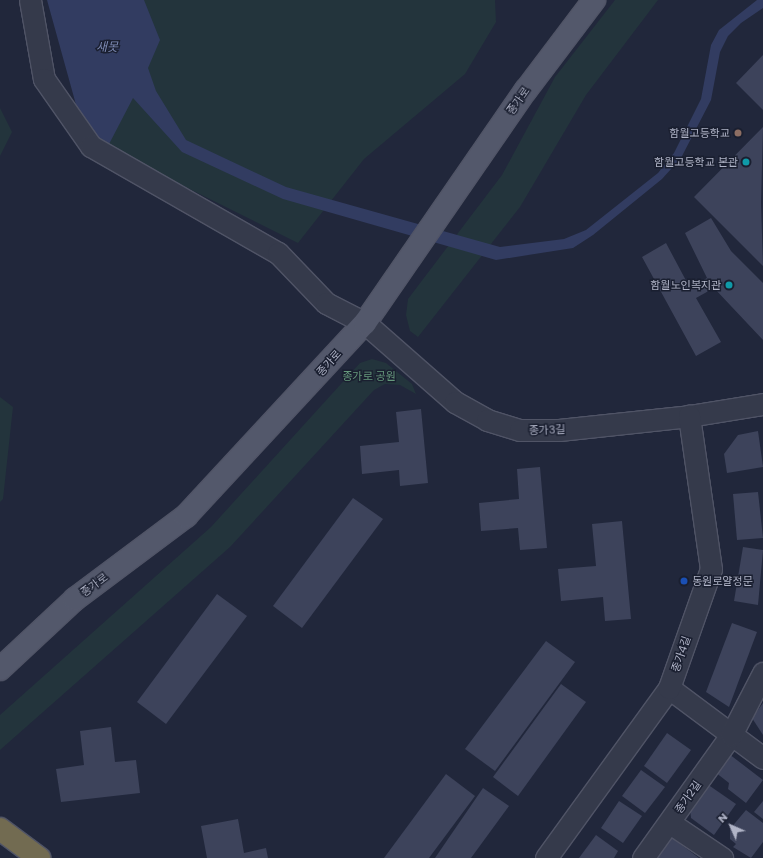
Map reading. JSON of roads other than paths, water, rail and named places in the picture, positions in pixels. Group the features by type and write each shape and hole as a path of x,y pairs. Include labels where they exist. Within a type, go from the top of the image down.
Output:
{"highway":[{"path":"0,829 39,858"}],"main road":[{"name":"종가로","path":"0,669 75,599 186,516 365,323 526,90 594,0"}],"street":[{"name":"종가3길","path":"30,0 44,79 91,146 278,253 326,303 365,323 455,402 487,420 520,430 558,430 689,416 763,404"},
{"name":"종가4길","path":"546,858 669,688 711,569 689,416"},
{"name":"종가2길","path":"643,858 670,823 732,735 763,673"},
{"path":"669,688 763,758"},
{"path":"670,823 722,858"}],"water":[{"name":"새못","path":"47,0 144,0 160,40 148,68 156,91 186,140 286,187 500,247 564,239 586,230 658,173 674,153 701,99 711,45 719,30 757,0 763,0 763,8 741,23 728,36 720,52 711,100 681,158 662,179 593,235 573,248 496,260 283,199 182,152 133,98 107,148 83,130"}],"place":[{"name":"함월고등학교","path":"738,133"},
{"name":"함월고등학교 본관","path":"746,162"},
{"name":"함월노인복지관","path":"729,285"},
{"name":"동원로얄정문","path":"684,581"}],"park label":[{"name":"종가로 공원","path":"369,376"}]}
